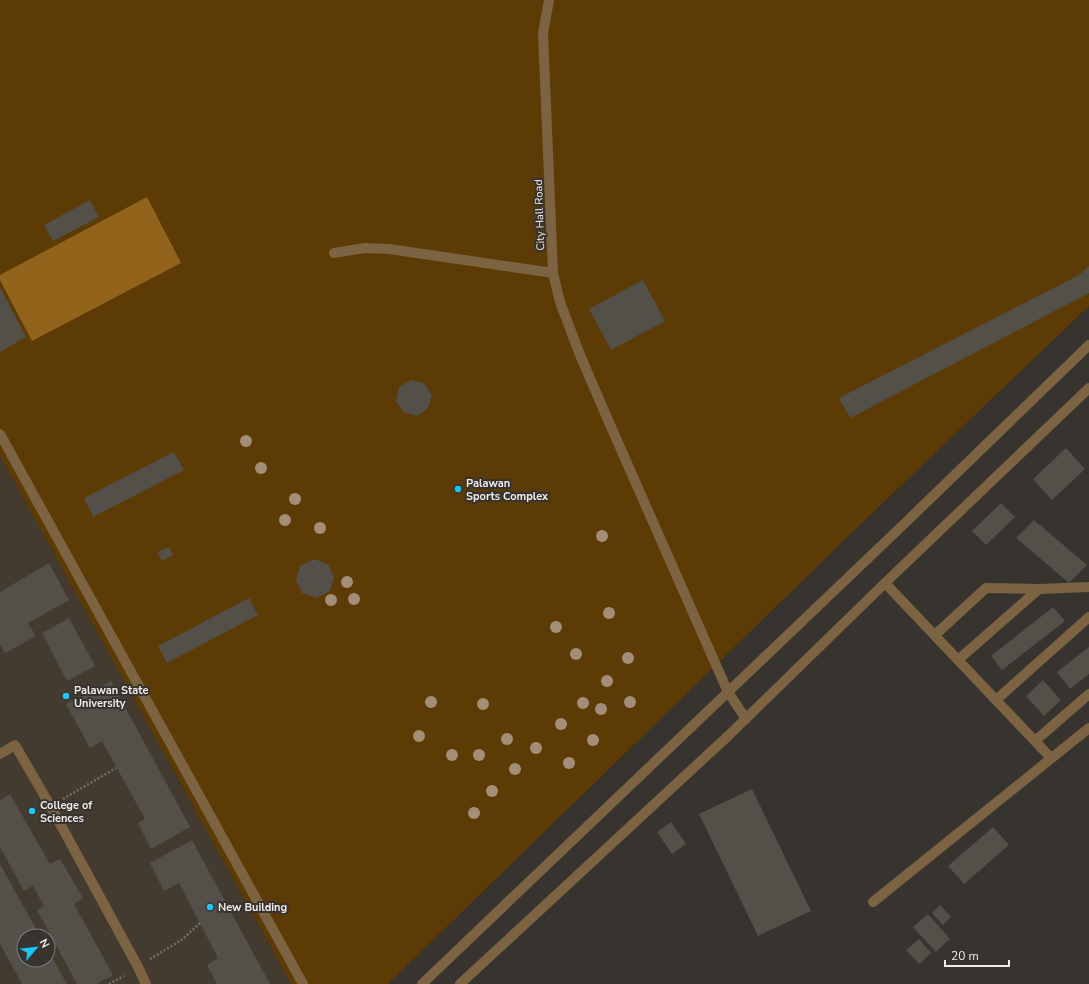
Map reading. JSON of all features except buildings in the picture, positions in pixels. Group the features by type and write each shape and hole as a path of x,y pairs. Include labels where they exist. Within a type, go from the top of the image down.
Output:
{"street":[{"name":"City Hall Road","path":"549,0 543,33 553,273 560,302 608,420 728,692 746,719"},
{"path":"334,253 366,248 389,249 553,273"},
{"path":"422,984 1089,345"},
{"path":"460,984 746,719 885,583 1089,388"},
{"path":"0,434 303,984"},
{"path":"885,583 1051,758"},
{"path":"934,635 986,588 1039,589 1089,587"},
{"path":"958,660 1039,589"},
{"path":"996,700 1089,617"},
{"path":"1035,741 1089,694"},
{"path":"873,902 1089,728"},
{"path":"0,754 15,744 51,806 146,984"}],"path":[{"path":"51,806 116,768"},
{"path":"109,984 183,939 200,923"}],"shaded area":[{"name":"Palawan Sports Complex","path":"0,0 1089,0 1089,306 863,522 388,984 291,984 0,456"},
{"path":"147,197 181,263 32,341 0,280 0,275"},
{"name":"Palawan State University","path":"0,456 291,984 0,984"}],"place":[{"name":"Palawan Sports Complex","path":"458,489"},
{"name":"Palawan State University","path":"66,696"},
{"name":"College of Sciences","path":"32,811"},
{"name":"New Building","path":"210,907"}]}
